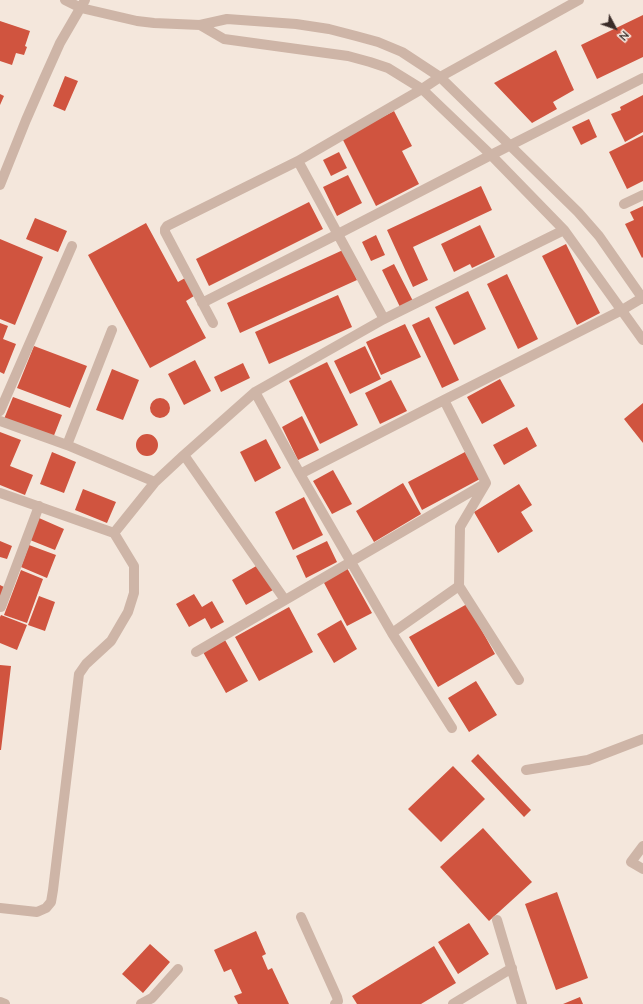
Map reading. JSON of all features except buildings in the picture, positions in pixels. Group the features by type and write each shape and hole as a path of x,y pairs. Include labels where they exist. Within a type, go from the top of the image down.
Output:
{"street":[{"path":"65,0 137,21 154,23 200,25 227,19 296,24 329,29 378,42 402,52 440,77 578,212 594,231 642,299 300,474"},
{"path":"213,323 165,232 165,229 168,226 298,161 440,77 579,0"},
{"path":"0,186 26,120 60,43 83,4"},
{"path":"200,25 224,39 348,56 370,62 388,68 422,89 491,155 564,230 622,310 640,330 643,340"},
{"path":"202,303 643,78"},
{"path":"298,161 384,319"},
{"path":"624,204 643,195"},
{"path":"114,533 156,482 255,392 384,319 564,230"},
{"path":"0,411 72,246"},
{"path":"67,445 112,330"},
{"path":"255,392 300,474 392,633 452,728"},
{"path":"444,400 486,483"},
{"path":"0,421 67,445 156,482"},
{"path":"184,455 285,600"},
{"path":"196,652 486,483"},
{"path":"486,483 460,528 460,586 519,680"},
{"path":"0,493 114,533 134,566 134,593 128,612 111,641 86,664 79,674 51,902 46,908 37,912 0,908"},
{"path":"2,607 39,506"},
{"path":"392,633 460,586"},
{"path":"526,770 588,760 643,739"},
{"path":"643,846 631,862 643,869"},
{"path":"301,917 337,997 338,1001 335,1004"},
{"path":"497,920 522,1004"},
{"path":"454,1004 466,1001 512,968"},
{"path":"141,1004 152,998 178,969"},
{"path":"0,1002 5,1004"}]}
